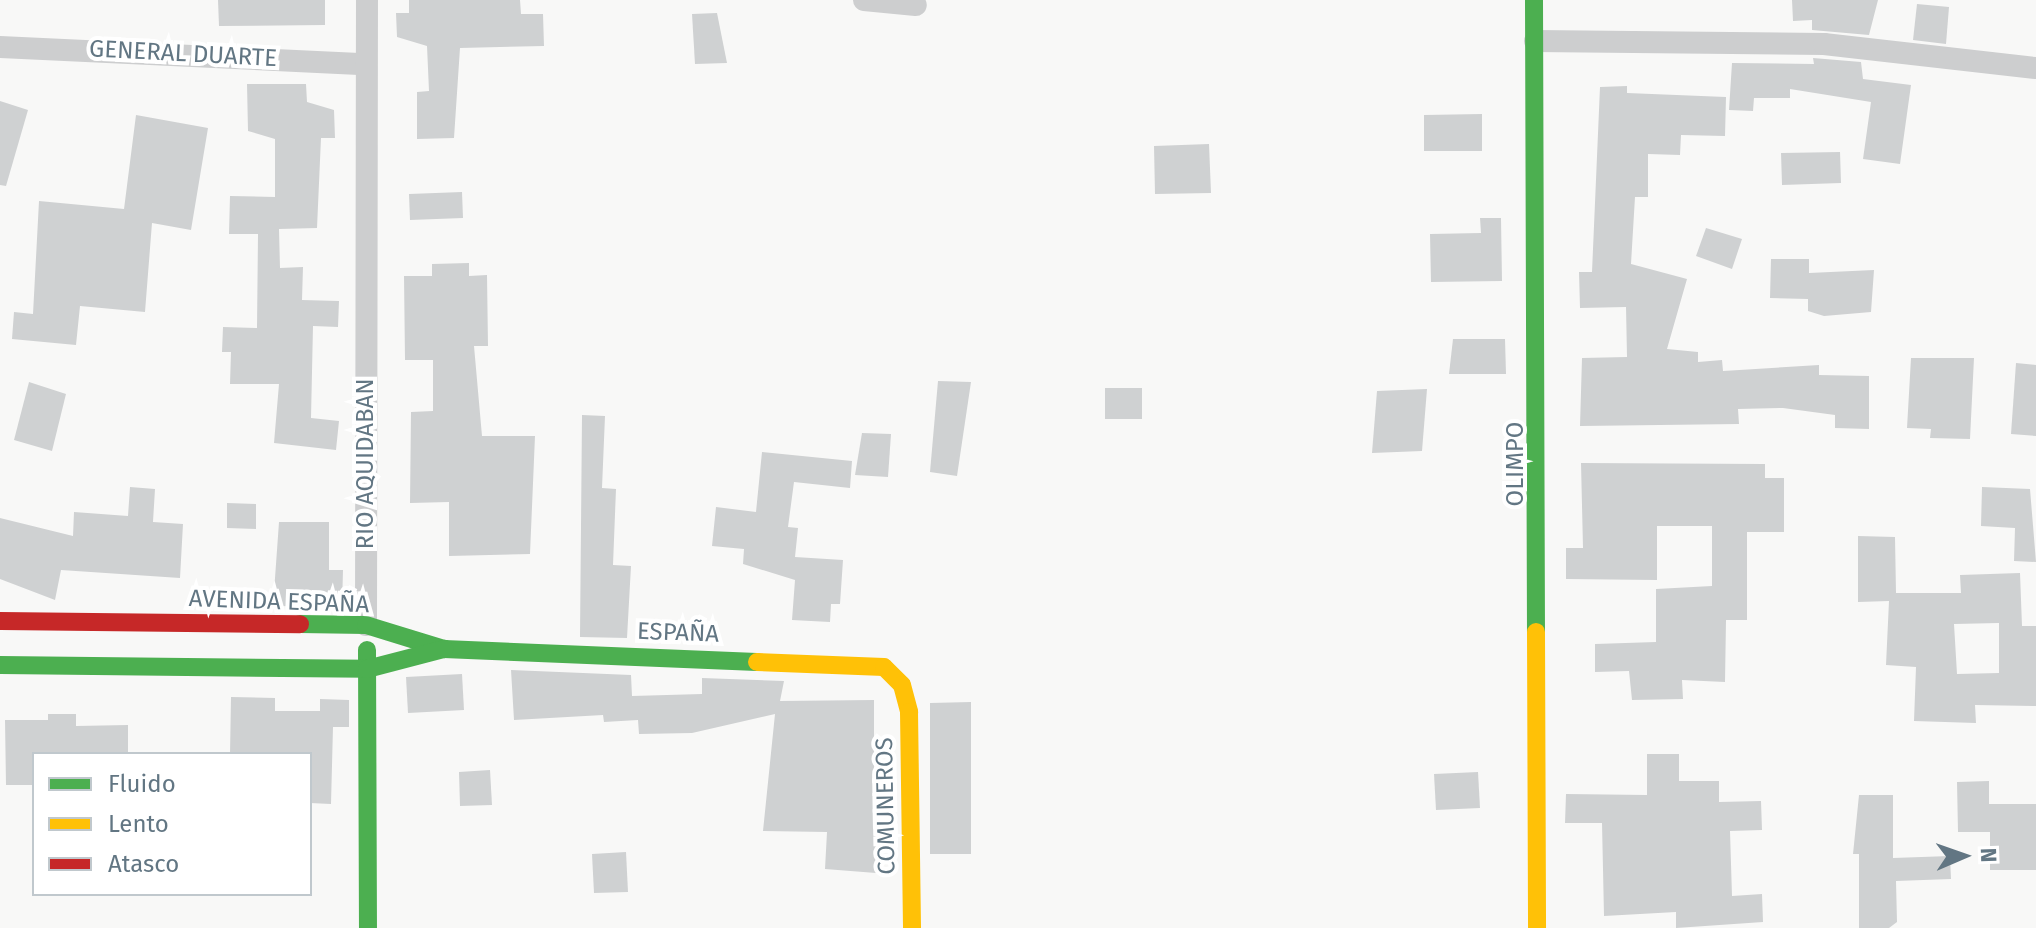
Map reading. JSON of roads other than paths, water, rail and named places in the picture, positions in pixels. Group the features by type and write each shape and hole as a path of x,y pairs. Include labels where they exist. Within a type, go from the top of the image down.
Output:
{"street":[{"name":"RIO AQUIDABAN","path":"367,0 368,928"},
{"path":"864,0 916,5"},
{"name":"OLIMPO","path":"1534,0 1537,928"},
{"path":"1535,41 1824,44 2036,68"},
{"name":"GENERAL DUARTE","path":"0,47 365,64"},
{"name":"AVENIDA ESPAÑA","path":"0,621 366,625 444,649"},
{"path":"0,665 367,669 444,649"},
{"name":"ESPAÑA","path":"444,649 853,663 884,667 902,685"},
{"name":"COMUNEROS","path":"902,685 912,928"}]}
